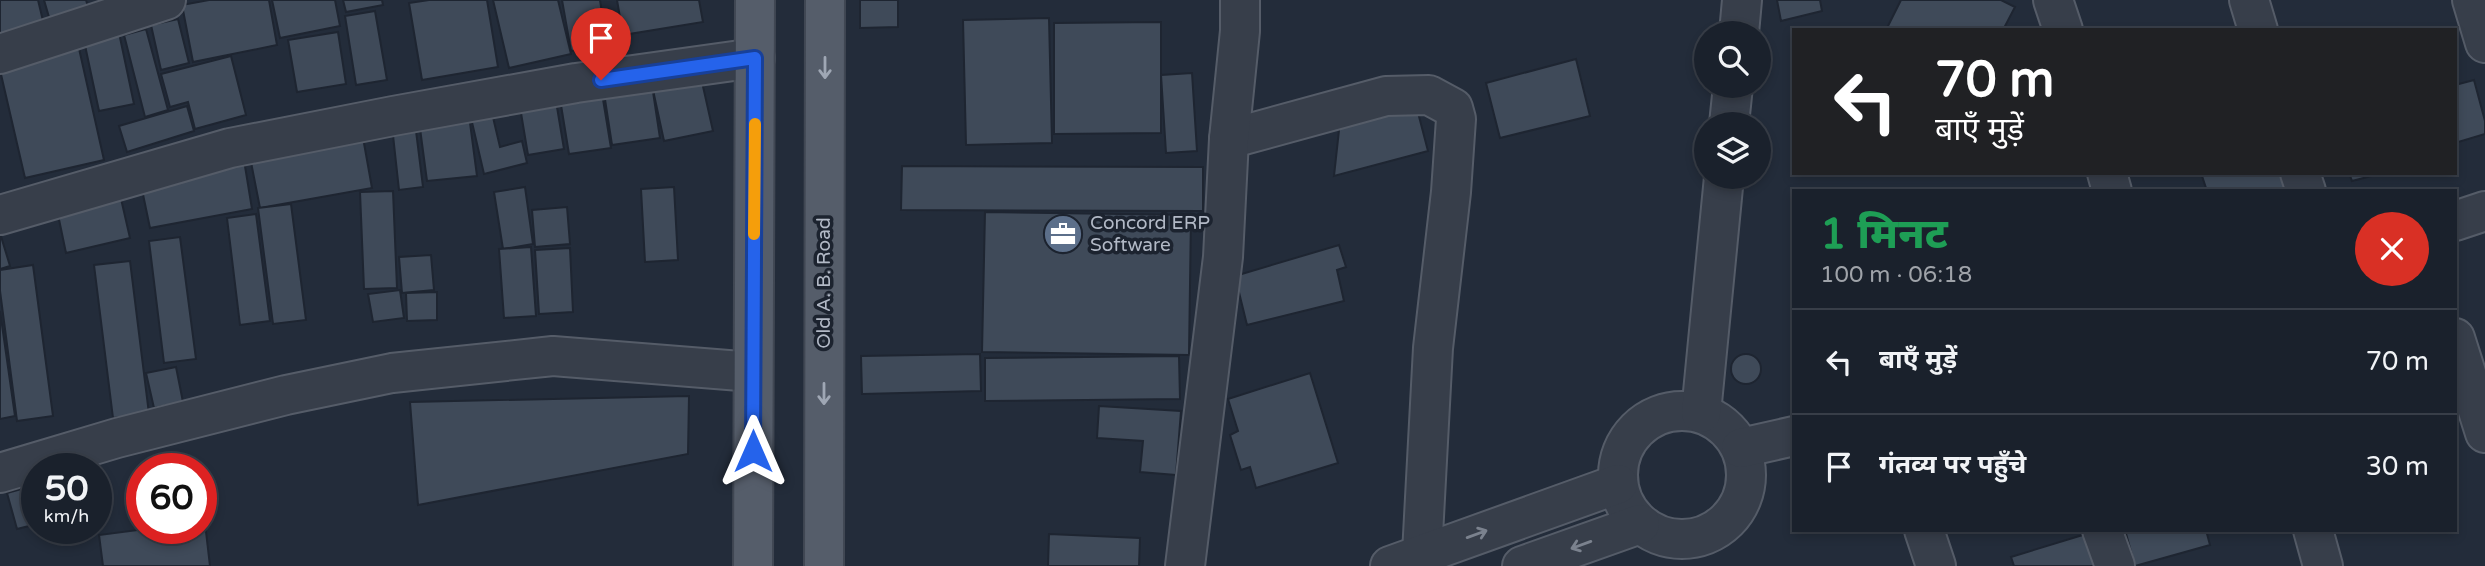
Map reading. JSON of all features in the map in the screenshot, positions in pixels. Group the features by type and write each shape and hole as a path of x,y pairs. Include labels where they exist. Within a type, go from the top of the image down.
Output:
{"main road":[{"path":"752,566 755,0"},
{"name":"Old A. B. Road","path":"824,566 825,0"}],"street":[{"path":"0,54 166,0"},
{"path":"1185,566 1223,257 1240,0"},
{"path":"1740,21 1742,0"},
{"path":"2053,0 2062,28"},
{"path":"2249,0 2257,28"},
{"path":"2472,0 2485,43"},
{"path":"0,215 230,149 576,83 755,58"},
{"path":"1229,139 1386,96 1429,95 1452,108 1456,119 1451,192 1406,560 1618,484"},
{"path":"1701,413 1723,189"},
{"path":"2457,220 2485,211"},
{"path":"2457,344 2485,433"},
{"path":"0,473 208,414 392,373 552,356 754,372"},
{"path":"1522,566 1703,536 1732,517 1741,502 1746,484 1746,466 1741,448 1731,433 1717,421 1701,413 1665,413 1648,421 1634,432 1624,448 1618,466 1618,484 1625,506 1658,543"},
{"path":"1741,448 1792,436"},
{"path":"1925,532 1936,566"},
{"path":"2103,532 2115,566"},
{"path":"2314,532 2323,566"}],"building":[{"path":"0,0 38,0 44,25 0,37"},
{"path":"44,0 86,0 90,13 51,24"},
{"path":"209,0 269,0 277,45 193,62 182,5"},
{"path":"272,0 335,0 340,26 280,38"},
{"path":"343,0 382,0 383,5 346,12"},
{"path":"429,0 487,0 498,67 422,80 409,3"},
{"path":"493,0 558,0 571,54 509,68"},
{"path":"562,0 600,0 607,44 571,51"},
{"path":"617,0 699,0 703,22 623,35"},
{"path":"860,0 898,0 898,27 860,28"},
{"path":"1777,0 1820,0 1822,11 1781,21"},
{"path":"1901,0 2001,0 2015,7 2004,28 1887,28"},
{"path":"375,11 387,80 356,85 345,16"},
{"path":"1049,18 1052,143 966,145 963,20"},
{"path":"178,19 189,63 161,70 151,25"},
{"path":"1161,22 1161,133 1054,134 1054,23"},
{"path":"118,28 134,104 99,111 83,36"},
{"path":"146,29 168,110 145,117 124,35"},
{"path":"338,32 346,84 297,92 288,40"},
{"path":"78,44 104,160 25,178 0,70"},
{"path":"231,56 246,115 195,129 188,102 170,107 161,74"},
{"path":"1576,59 1590,116 1500,138 1486,83"},
{"path":"700,73 713,131 664,141 653,90"},
{"path":"1192,73 1197,151 1166,153 1161,75"},
{"path":"2474,80 2485,121 2485,134 2457,142 2457,84"},
{"path":"652,85 660,138 612,145 604,93"},
{"path":"602,93 611,148 569,154 560,99"},
{"path":"556,101 564,149 528,155 520,107"},
{"path":"1415,101 1428,151 1334,176 1340,121"},
{"path":"187,106 194,131 127,152 119,126"},
{"path":"492,113 500,147 522,141 527,163 484,174 471,118"},
{"path":"469,115 477,176 427,181 419,121"},
{"path":"415,123 423,187 399,190 392,126"},
{"path":"362,132 372,188 260,208 249,152"},
{"path":"244,160 252,209 150,228 140,180"},
{"path":"902,166 1203,167 1203,211 901,210"},
{"path":"2202,175 2290,175 2294,189 2206,189"},
{"path":"2350,175 2375,175 2352,181"},
{"path":"525,187 533,244 503,249 494,192"},
{"path":"674,187 678,260 645,262 641,189"},
{"path":"119,190 130,238 66,253 56,205"},
{"path":"393,191 397,288 364,289 360,192"},
{"path":"291,204 306,320 273,324 258,208"},
{"path":"567,207 570,244 535,247 532,210"},
{"path":"985,212 1191,215 1189,355 982,352"},
{"path":"256,214 270,321 240,325 227,218"},
{"path":"0,233 10,266 0,269"},
{"path":"180,237 196,359 164,363 149,241"},
{"path":"1339,245 1346,267 1337,270 1344,301 1247,325 1235,276"},
{"path":"531,247 536,316 504,318 499,249"},
{"path":"570,248 573,312 539,314 535,250"},
{"path":"431,255 434,290 402,293 399,257"},
{"path":"130,261 149,414 113,418 94,265"},
{"path":"33,265 53,416 17,421 0,291 0,270"},
{"path":"400,290 404,318 373,322 368,294"},
{"path":"437,292 437,320 407,321 406,293"},
{"path":"0,311 15,416 0,419"},
{"path":"980,354 981,391 862,394 861,356"},
{"path":"1746,354 1757,358 1761,369 1757,380 1746,384 1735,380 1731,369 1735,358"},
{"path":"1179,356 1180,399 985,401 985,358"},
{"path":"176,367 183,402 154,408 146,373"},
{"path":"1310,373 1338,463 1256,488 1250,467 1241,470 1230,435 1238,431 1228,399"},
{"path":"689,396 688,454 418,505 410,402"},
{"path":"1099,406 1181,411 1176,475 1140,472 1143,441 1097,438"},
{"path":"21,489 21,528 17,529 7,493"},
{"path":"126,532 126,544 207,544 210,566 103,566 100,544 112,544 112,533"},
{"path":"2126,532 2207,532 2210,545 2135,566"},
{"path":"1049,534 1140,538 1139,566 1048,566"},
{"path":"2086,534 2096,566 2014,566 2011,557"}],"slow traffic":[{"path":"754,234 755,124"}],"place":[{"name":"Concord ERP Software","path":"1063,234"}],"route":[{"path":"601,80 755,58 753,451"}]}
